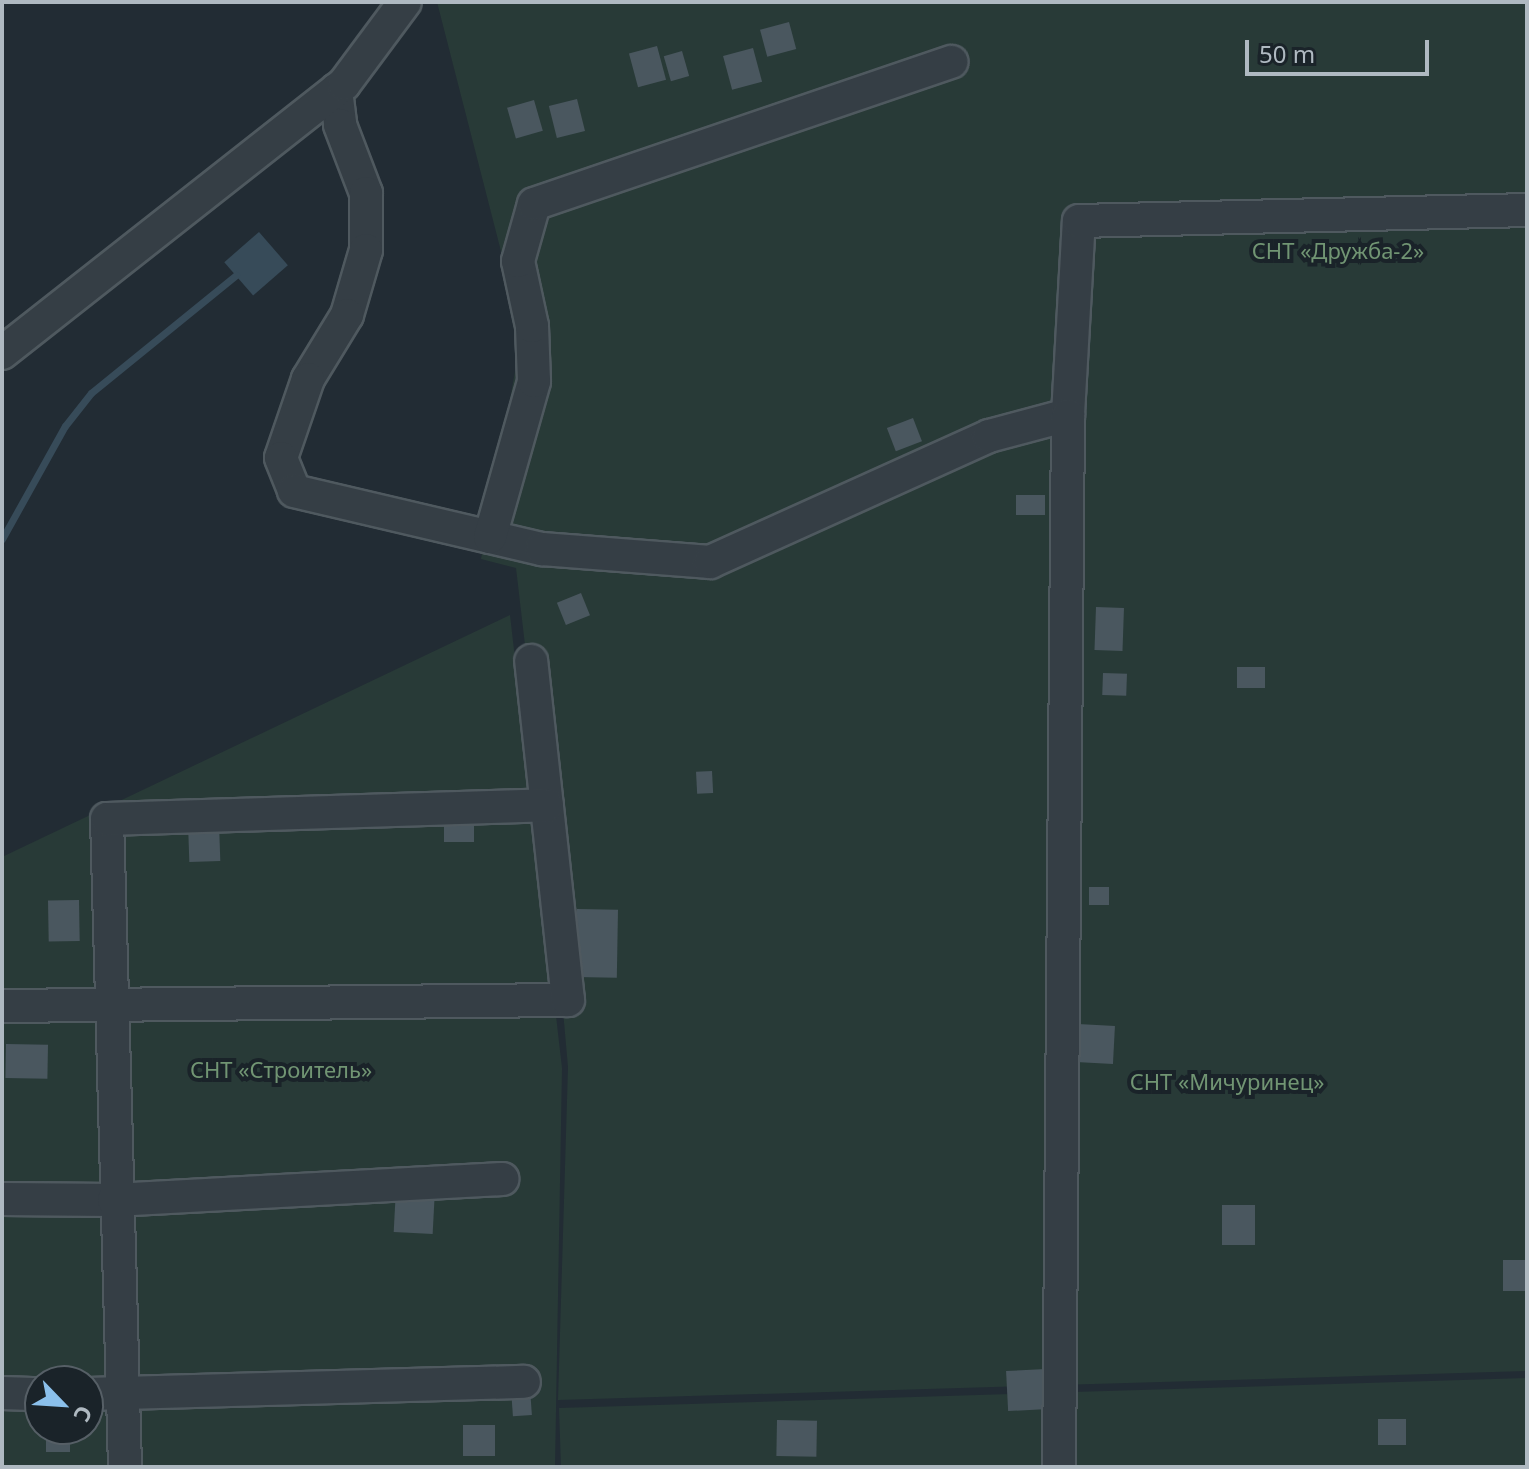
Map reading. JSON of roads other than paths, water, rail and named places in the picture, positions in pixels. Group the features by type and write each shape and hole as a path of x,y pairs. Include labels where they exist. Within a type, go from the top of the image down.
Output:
{"street":[{"path":"2,353 336,90 405,2"},
{"path":"490,537 534,381 532,326 518,261 534,204 951,62"},
{"path":"336,90 340,125 366,193 366,250 347,315 308,379 281,458 294,491 542,549 710,562 989,436 1068,415"},
{"path":"1059,1467 1068,415 1079,221 1527,210"},
{"path":"2,1006 109,1008 568,1000 531,661"},
{"path":"125,1467 114,1200 107,819 547,805"},
{"path":"2,1199 114,1200 502,1179"},
{"path":"104,1394 524,1382"},
{"path":"2,1393 24,1394"}],"water":[{"path":"259,232 288,265 253,295 224,262"}],"waterway":[{"path":"2,539 65,426 91,393 236,275"}],"park label":[{"name":"СНТ «Дружба-2»","path":"1338,251"},
{"name":"СНТ «Строитель»","path":"281,1070"},
{"name":"СНТ «Мичуринец»","path":"1227,1082"}]}
